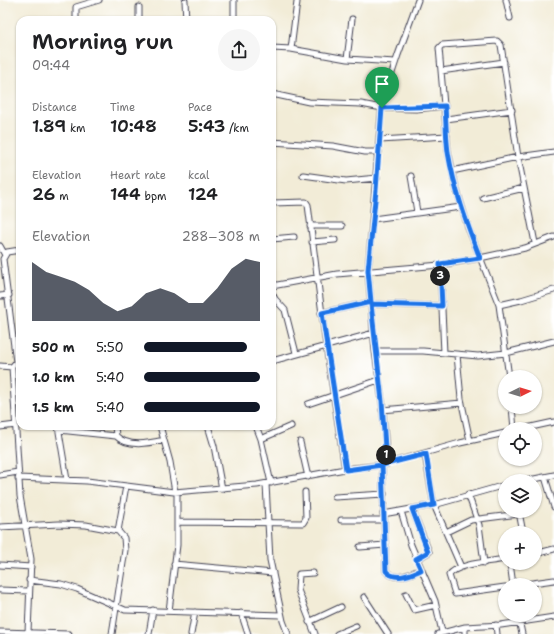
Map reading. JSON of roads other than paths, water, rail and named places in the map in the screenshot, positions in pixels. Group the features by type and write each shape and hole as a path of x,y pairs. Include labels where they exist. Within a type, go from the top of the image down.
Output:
{"street":[{"path":"76,16 76,7 99,0"},
{"path":"234,0 234,16"},
{"path":"418,0 395,62 382,108 368,270 382,410 385,545 388,573 403,576 421,570"},
{"path":"506,0 510,18"},
{"path":"185,1 186,16"},
{"path":"290,49 297,2"},
{"path":"139,6 139,16"},
{"path":"347,59 352,19"},
{"path":"508,370 499,305 461,207 452,171 447,136 439,48 442,45 497,41 501,46 518,157 535,243"},
{"path":"276,48 290,49 347,59 395,62"},
{"path":"442,71 504,62"},
{"path":"276,95 309,102 361,104 382,108 445,106"},
{"path":"446,119 512,110"},
{"path":"380,140 447,136"},
{"path":"276,142 333,146 365,152 379,152"},
{"path":"452,171 518,157 554,152"},
{"path":"303,175 346,181 377,178"},
{"path":"411,176 417,212"},
{"path":"483,198 524,188"},
{"path":"276,204 306,202 308,206 326,345 346,470"},
{"path":"373,219 461,207"},
{"path":"310,226 342,226"},
{"path":"276,239 294,237"},
{"path":"276,285 368,270 440,264 480,258 525,248 554,237"},
{"path":"312,242 335,240"},
{"path":"0,246 5,255 4,270 16,347"},
{"path":"5,255 10,250 16,250"},
{"path":"440,264 444,353"},
{"path":"499,305 554,290"},
{"path":"0,296 9,295"},
{"path":"276,300 285,310 296,353"},
{"path":"322,313 371,303 442,306"},
{"path":"276,360 374,332"},
{"path":"376,350 478,356 506,353 554,341"},
{"path":"457,355 462,403 470,441"},
{"path":"0,366 12,367 16,364"},
{"path":"0,427 16,425 12,367"},
{"path":"308,404 379,380"},
{"path":"382,410 462,403"},
{"path":"542,425 554,422"},
{"path":"261,439 291,426"},
{"path":"16,430 18,475 31,566 28,591 28,632"},
{"path":"58,430 67,480"},
{"path":"72,430 116,436 122,440 132,443 142,444 164,440"},
{"path":"115,430 116,436"},
{"path":"161,430 176,492 178,522 177,545 169,611"},
{"path":"209,430 214,446 222,489"},
{"path":"258,430 261,439 268,484 268,542 282,615 288,634"},
{"path":"0,475 18,475 176,492 222,489 268,484 346,470 384,465 498,435"},
{"path":"300,442 308,477"},
{"path":"426,454 434,505 461,567"},
{"path":"542,478 554,475"},
{"path":"545,477 554,507"},
{"path":"118,531 126,486"},
{"path":"341,520 384,517 401,511 434,505 468,494 498,487"},
{"path":"178,522 268,524 304,523 306,518 306,492"},
{"path":"335,497 384,494"},
{"path":"468,494 478,518 484,563"},
{"path":"412,509 428,552 416,559"},
{"path":"401,511 416,559 436,605 440,633 464,627 520,622 522,634"},
{"path":"446,532 455,526 478,518 498,515"},
{"path":"0,527 59,524 86,525 118,531 125,541 112,634"},
{"path":"360,547 385,545"},
{"path":"542,552 554,549"},
{"path":"498,560 461,567 449,574 455,594 498,588"},
{"path":"174,564 273,573"},
{"path":"0,566 31,566"},
{"path":"313,573 301,572 298,578 298,590 309,622 315,634"},
{"path":"29,580 72,588 94,595 125,610 282,615"},
{"path":"542,582 554,580"},
{"path":"0,590 28,591"},
{"path":"406,594 414,610 436,605"},
{"path":"364,597 388,634"},
{"path":"309,622 341,607"},
{"path":"149,634 153,610"},
{"path":"191,634 195,612"},
{"path":"241,613 248,634"},
{"path":"542,619 554,617"},
{"path":"496,625 497,634"},
{"path":"337,634 356,626"},
{"path":"464,627 465,634"},
{"path":"0,632 69,634"}]}
